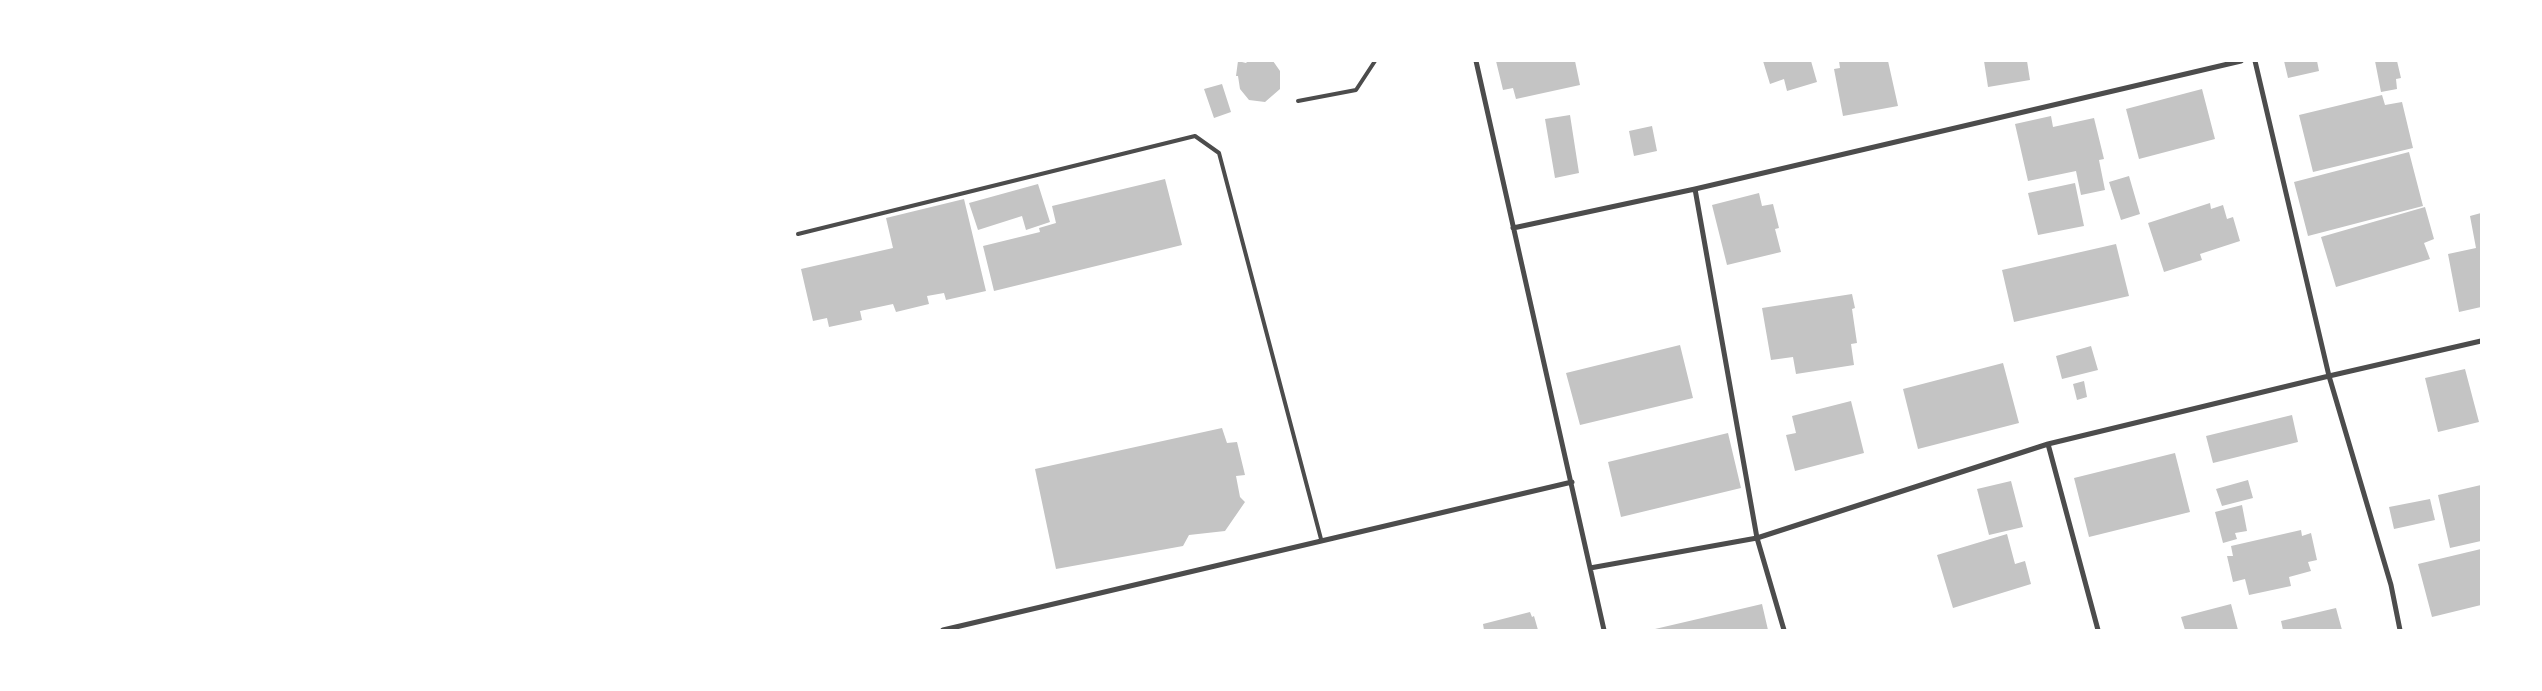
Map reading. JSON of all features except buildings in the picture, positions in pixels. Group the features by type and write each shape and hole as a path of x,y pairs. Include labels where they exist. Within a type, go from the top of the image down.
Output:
{"street":[{"path":"1476,61 1604,630"},
{"path":"1513,228 1695,189 2241,61"},
{"path":"2255,61 2329,376 2391,585 2400,630"},
{"path":"1695,189 1757,538 1784,630"},
{"path":"1590,568 1757,538 2048,444 2481,341"},
{"path":"2048,444 2098,630"},
{"path":"943,630 1321,539 1572,482"}],"lane":[{"path":"1298,101 1356,90 1375,61"},
{"path":"798,234 1195,136 1218,153 1321,539"}]}
